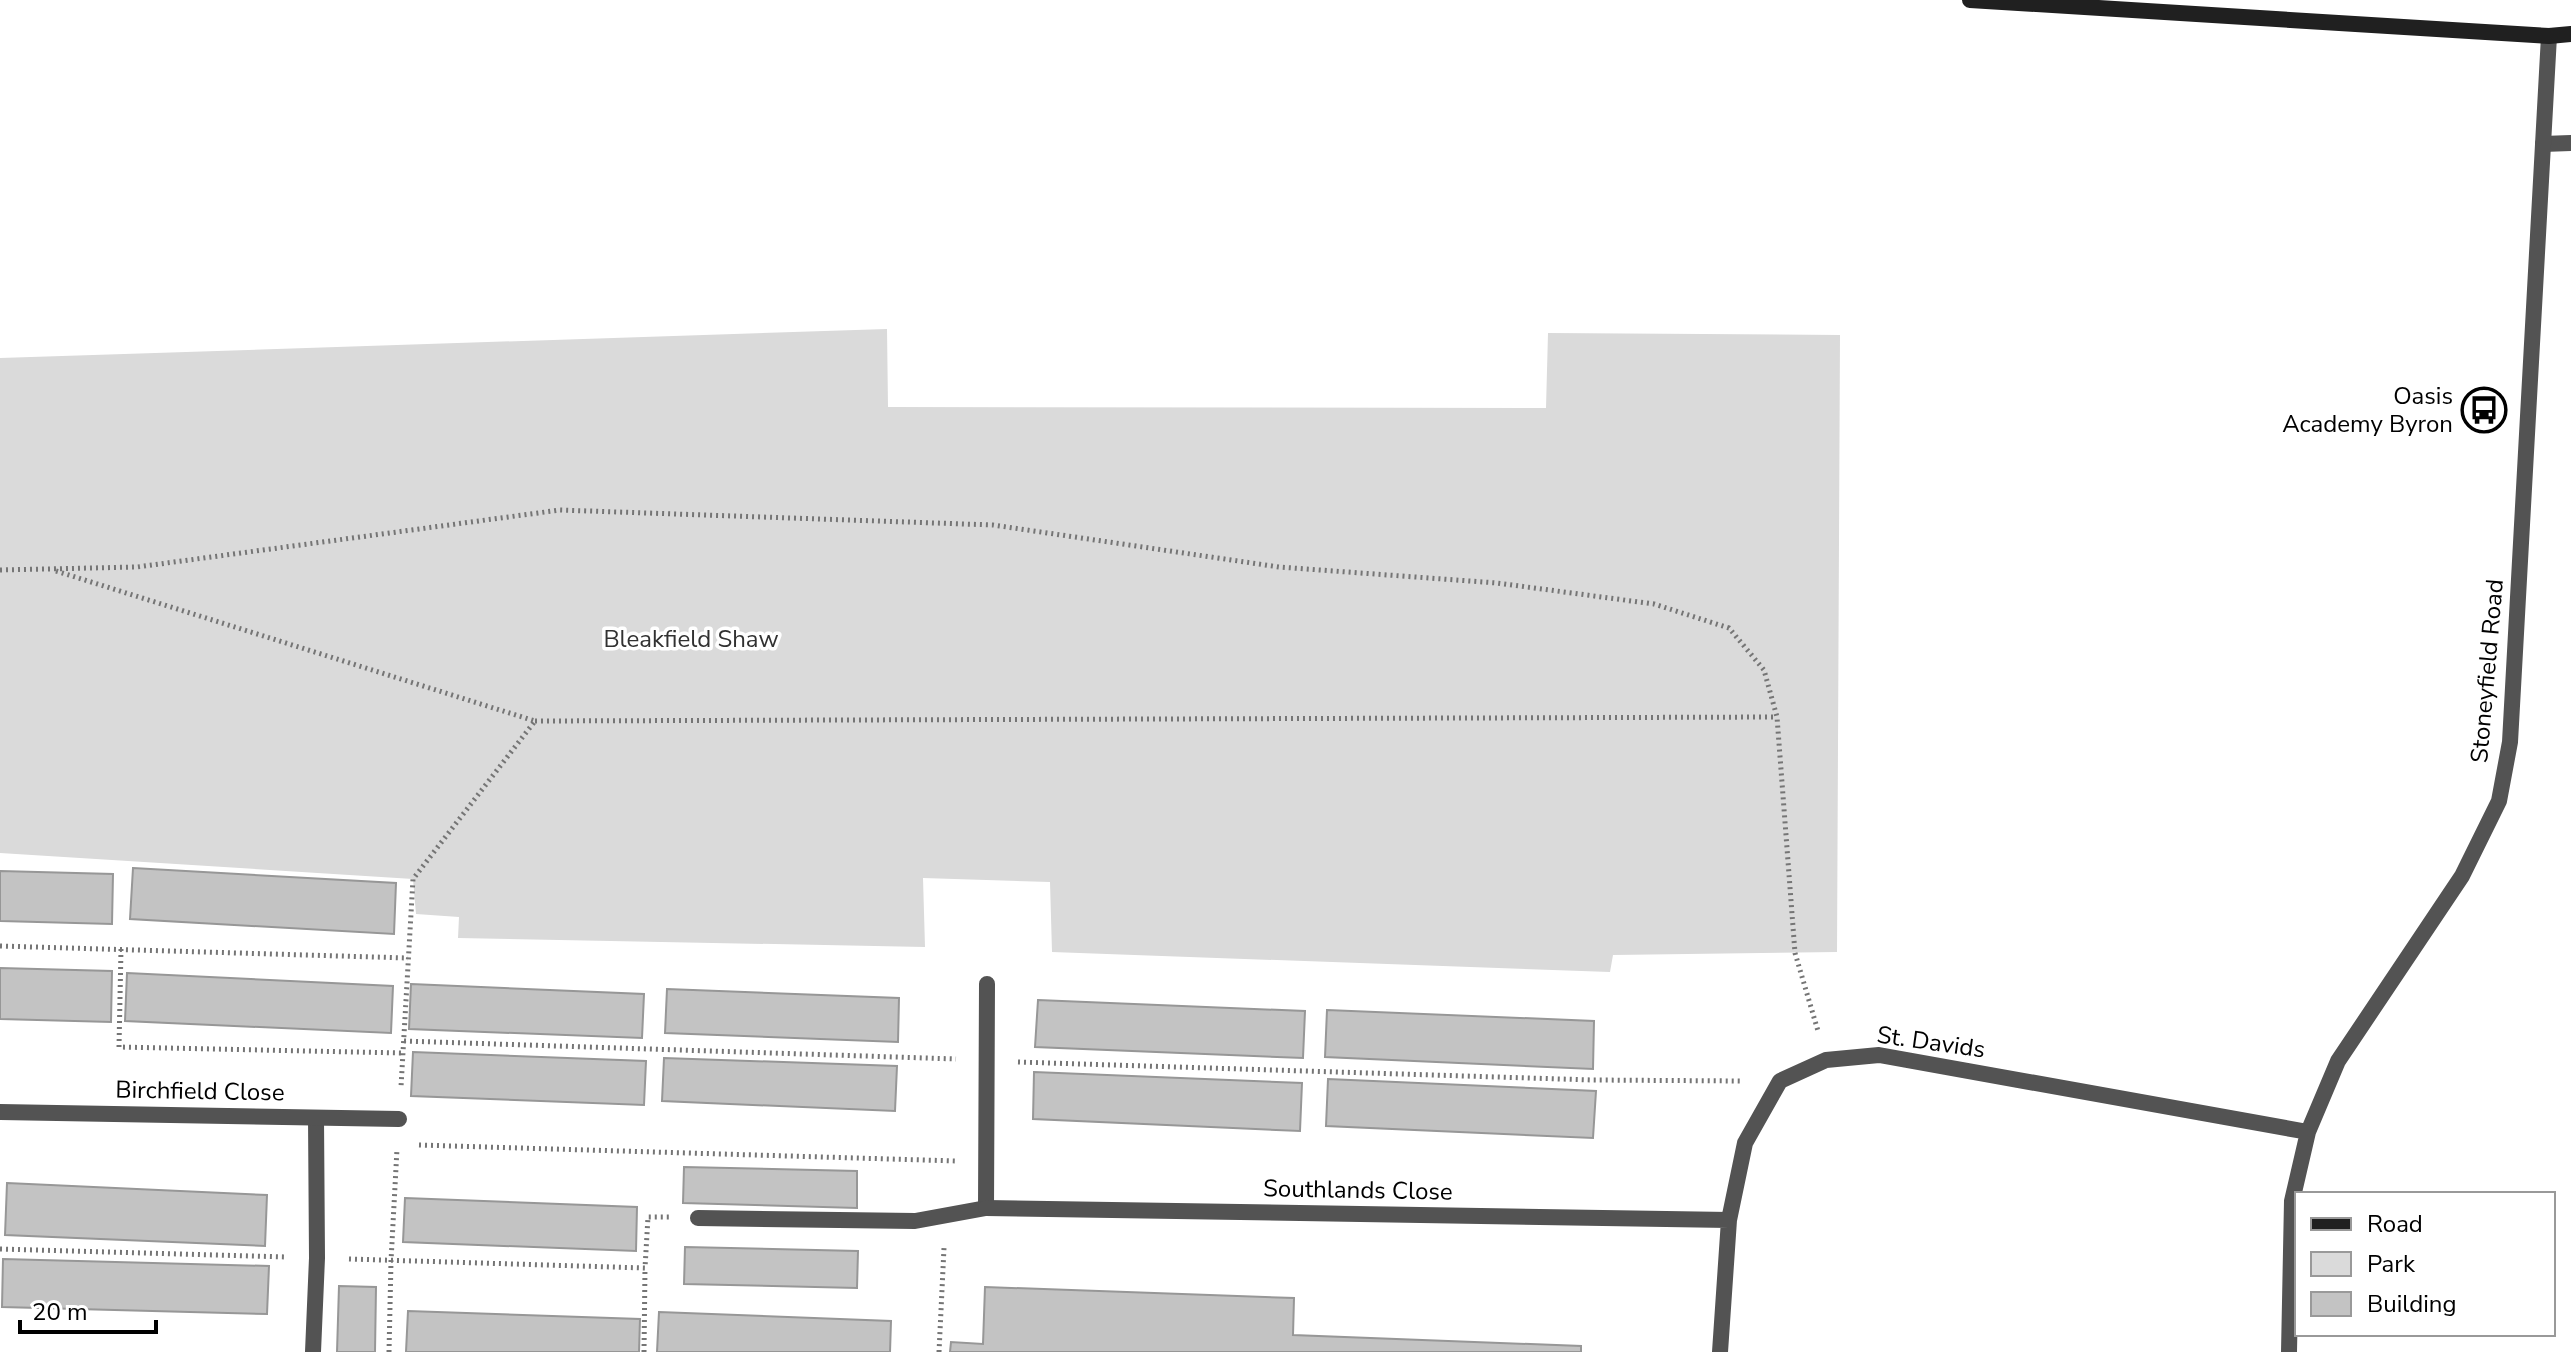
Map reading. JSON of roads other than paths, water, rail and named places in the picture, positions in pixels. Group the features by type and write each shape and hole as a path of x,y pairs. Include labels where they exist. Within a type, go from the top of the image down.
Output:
{"main road":[{"path":"1970,0 2549,36 2571,34"}],"street":[{"name":"Stoneyfield Road","path":"2289,1352 2292,1201 2308,1132 2338,1061 2462,876 2499,801 2511,728 2549,36"},
{"path":"2543,144 2571,143"},
{"path":"986,1208 987,984"},
{"name":"St. Davids","path":"1729,1220 1745,1143 1780,1081 1826,1060 1879,1055 2308,1132"},
{"name":"Birchfield Close","path":"0,1112 399,1119"},
{"path":"313,1352 317,1258 316,1118"},
{"name":"Southlands Close","path":"698,1218 915,1221 986,1208 1729,1220"},
{"path":"1720,1352 1729,1220"}],"place":[{"name":"Oasis Academy Byron","path":"2484,410"}],"park label":[{"name":"Bleakfield Shaw","path":"691,639"}]}
